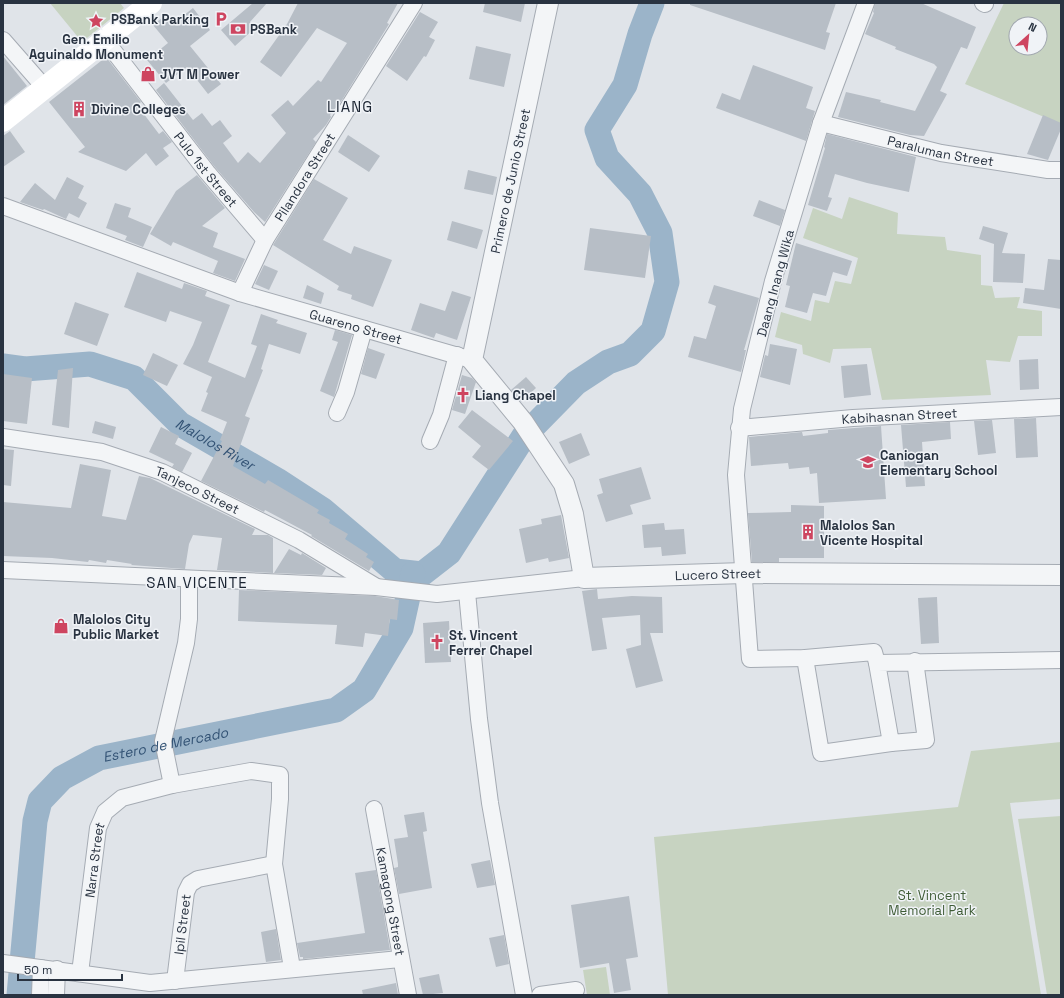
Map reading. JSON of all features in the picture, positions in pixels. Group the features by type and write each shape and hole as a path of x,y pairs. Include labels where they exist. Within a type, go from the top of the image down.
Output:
{"main road":[{"path":"3,121 151,3"}],"street":[{"name":"Pilandora Street","path":"240,293 266,240 414,3"},
{"name":"Primero de Junio Street","path":"465,357 548,3"},
{"name":"Daang Inang Wika","path":"805,658 750,658 736,475 739,428 742,409 773,282 821,123 866,3"},
{"name":"Pulo 1st Street","path":"105,40 207,172 266,240"},
{"path":"4,42 46,88"},
{"name":"Paraluman Street","path":"821,123 941,153 1055,170"},
{"name":"Guareno Street","path":"3,206 240,293 465,357"},
{"path":"337,413 346,392 364,328"},
{"path":"430,441 465,357 523,422 564,484 573,514 584,578"},
{"name":"Kabihasnan Street","path":"739,428 853,418 1061,407"},
{"name":"Tanjeco Street","path":"3,437 102,452 162,472 299,540 376,587"},
{"path":"3,570 376,587"},
{"name":"Lucero Street","path":"376,587 437,594 467,592 584,578 744,572 1061,575"},
{"path":"172,785 163,741 186,643 189,619 189,579"},
{"path":"467,592 478,719 492,816 524,995"},
{"path":"891,743 874,652 805,658 821,753 891,743 926,740 915,661"},
{"path":"877,663 915,661 1061,660"},
{"name":"Narra Street","path":"80,973 98,828 105,812 122,798 172,785 251,771 280,775 280,799 274,864"},
{"name":"Kamagong Street","path":"374,809 400,959 408,995"},
{"path":"274,864 292,968"},
{"name":"Ipil Street","path":"175,981 186,892 190,884 198,879 274,864"},
{"path":"3,963 80,973 151,989 175,981 292,968 400,959"},
{"path":"40,995 42,968"},
{"path":"42,968 56,995"},
{"path":"540,995 560,994 576,990"}],"green space":[{"path":"50,3 120,3 124,8 82,42"},
{"path":"1004,3 1061,3 1061,124 965,84"},
{"path":"849,197 898,213 897,234 945,237 947,250 981,255 981,285 992,286 995,298 1020,297 1017,308 1042,311 1042,336 1018,336 1010,362 986,360 991,395 882,400 871,348 833,349 830,363 803,354 802,345 775,337 781,312 811,321 815,300 829,303 835,281 851,284 858,258 803,238 813,208 842,219"},
{"name":"St. Vincent Memorial Park","path":"1061,742 1061,799 1010,803 1041,995 668,995 654,837 958,807 971,751"},
{"path":"1061,816 1061,995 1047,995 1018,819"},
{"path":"606,967 610,995 587,995 583,970"}],"building":[{"name":"PSBank","path":"253,3 267,3 250,22 255,28 235,46 221,30"},
{"path":"298,3 398,3 387,23 389,24 342,100 330,115 331,117 326,125 313,139 316,142 265,222 254,212 214,166 156,90 164,83 193,120 202,113 212,126 220,120 232,136 223,143 238,163 248,152 260,163 286,133 271,115 288,100 293,106 318,80 321,82 347,43 317,28 281,77 260,62 287,24"},
{"path":"485,3 525,3 521,22 483,12"},
{"path":"690,3 836,3 826,32 830,33 825,50 690,5"},
{"path":"875,3 921,3 976,27 967,49 961,47 940,91 947,94 924,136 910,135 838,117 846,92 881,100 880,102 915,111 937,67 934,64 895,49 896,47 865,34 874,13"},
{"path":"193,8 210,30 190,46 221,84 208,94 187,67 166,83 147,60 168,43 153,25 166,15 173,24"},
{"path":"420,12 438,22 429,37 435,40 426,57 424,56 407,81 386,66"},
{"path":"476,46 511,54 504,87 469,79"},
{"path":"3,56 27,86 3,105"},
{"path":"106,57 141,102 137,105 159,134 163,131 172,142 163,148 169,156 156,166 146,153 126,171 78,152 85,147 49,102"},
{"path":"753,65 813,87 806,108 815,111 806,141 716,108 722,93 740,100"},
{"path":"1043,115 1061,123 1061,129 1048,160 1027,154"},
{"path":"10,131 25,152 3,167 3,136"},
{"path":"827,134 916,157 909,192 835,174 828,197 832,198 827,211 808,205 825,148"},
{"path":"348,135 380,156 369,172 338,152"},
{"path":"468,170 497,177 493,195 464,189"},
{"path":"197,175 225,208 202,226 218,233 213,247 245,259 235,281 213,273 218,261 173,242 171,246 150,234 176,191"},
{"path":"67,177 84,186 78,198 87,203 79,218 69,213 66,219 44,209 43,210 20,202 35,183 55,200"},
{"path":"314,179 348,198 323,240 351,254 354,246 392,260 373,307 351,299 352,295 337,290 339,286 273,245"},
{"path":"759,200 785,210 780,226 753,216"},
{"path":"115,203 131,208 128,217 152,227 143,247 125,240 127,236 106,228"},
{"path":"452,221 483,230 477,249 447,240"},
{"path":"983,226 1008,233 1002,253 1025,254 1023,283 993,282 994,244 979,239"},
{"path":"590,228 651,236 645,278 584,270"},
{"path":"796,243 852,261 847,276 833,272 826,296 813,293 807,313 785,307 790,286 786,285"},
{"path":"1048,259 1061,260 1061,309 1023,303 1025,288 1044,290"},
{"path":"264,265 278,271 269,290 255,284"},
{"path":"137,272 182,289 184,283 207,291 205,296 230,305 208,362 245,378 257,346 251,344 261,314 278,320 276,323 307,333 300,354 269,344 261,369 263,370 245,416 250,418 233,466 265,484 268,480 319,510 317,513 330,520 329,523 348,534 345,539 368,554 366,557 374,562 369,571 311,536 312,535 265,510 264,512 201,481 222,441 220,440 227,422 201,411 212,377 183,364 193,345 202,322 170,311 166,322 124,307"},
{"path":"307,285 324,293 321,304 303,298"},
{"path":"714,285 759,298 744,350 746,350 741,372 688,357 694,336 706,339 716,306 708,303"},
{"path":"452,291 471,297 457,340 436,333 434,338 411,330 420,303 445,311"},
{"path":"75,302 109,314 97,346 64,334"},
{"path":"335,330 352,335 334,397 320,391 338,342 332,340"},
{"path":"770,344 797,349 790,385 760,377 765,355 768,356"},
{"path":"368,348 385,354 376,379 361,374"},
{"path":"153,353 178,365 167,386 143,375"},
{"path":"1038,359 1039,389 1020,390 1019,360"},
{"path":"867,364 871,395 844,398 841,366"},
{"path":"73,368 69,428 52,425 58,370"},
{"path":"3,374 32,378 27,424 3,421"},
{"name":"Liang Chapel","path":"462,375 472,378 476,382 465,414 452,410"},
{"path":"526,377 536,388 521,402 511,390"},
{"path":"472,410 513,441 489,470 472,457 481,446 458,427"},
{"path":"1036,418 1038,457 1016,458 1014,419"},
{"path":"992,420 996,453 978,455 974,421"},
{"path":"95,421 116,427 113,439 92,433"},
{"path":"950,422 951,439 922,442 925,486 906,487 901,425"},
{"path":"881,426 886,499 819,503 817,473 810,474 809,467 789,469 788,463 751,466 749,437 802,432 803,436 828,433 828,430"},
{"path":"161,427 179,436 175,444 192,453 182,472 172,467 174,464 149,452"},
{"path":"581,433 590,455 569,464 559,442"},
{"path":"3,449 14,450 11,486 3,485"},
{"path":"80,464 111,470 102,516 126,520 139,476 150,478 255,529 252,535 268,535 273,538 273,573 217,570 222,538 193,535 189,544 185,569 131,565 132,564 107,560 106,563 89,560 88,562 52,558 3,556 3,502 71,508"},
{"path":"641,467 651,499 630,505 633,514 606,522 597,495 603,493 599,479"},
{"path":"791,505 824,506 824,558 779,558 779,562 752,562 748,513 791,512"},
{"path":"561,515 569,558 549,562 548,558 526,563 519,529 542,524 541,519"},
{"path":"664,523 665,530 684,529 686,554 662,556 661,547 644,548 642,525"},
{"path":"289,549 301,555 302,553 326,568 322,575 274,573"},
{"path":"597,589 598,599 632,596 662,597 663,633 650,633 663,681 636,688 626,649 641,645 640,615 602,618 607,649 592,651 582,591"},
{"path":"239,590 375,596 399,600 397,620 390,619 388,636 365,633 363,647 335,644 337,625 238,621"},
{"path":"937,597 939,643 921,644 918,598"},
{"name":"St. Vincent Ferrer Chapel","path":"449,621 451,662 425,663 423,623"},
{"path":"424,812 427,831 423,832 432,888 399,894 394,868 398,867 398,864 394,839 408,837 404,815"},
{"path":"490,860 495,885 477,888 471,864"},
{"path":"376,870 390,950 303,959 303,957 300,957 297,943 365,933 355,873"},
{"path":"629,896 638,957 626,959 631,990 614,993 609,963 580,968 571,905"},
{"path":"276,929 281,960 266,962 261,932"},
{"path":"504,935 509,964 496,967 489,938"},
{"path":"439,974 443,993 423,995 419,978"},
{"path":"396,983 398,995 363,995 362,990"}],"waterway":[{"name":"Malolos River","path":"3,366 25,369 90,364 134,378 180,424 277,480 323,510 395,571 422,574 449,553 524,436 576,383 608,362 630,354 653,331 667,282 660,233 640,194 607,158 597,130 625,85 640,34 652,3"},
{"name":"Estero de Mercado","path":"19,995 35,821 40,801 62,778 99,758 336,710 364,690 401,628 413,574"}],"place":[{"name":"PSBank Parking","path":"221,19"},
{"name":"Gen. Emilio Aguinaldo Monument","path":"96,21"},
{"name":"PSBank","path":"238,29"},
{"name":"JVT M Power","path":"148,74"},
{"name":"Divine Colleges","path":"79,109"},
{"name":"Liang Chapel","path":"463,395"},
{"name":"Caniogan Elementary School","path":"868,462"},
{"name":"Malolos San Vicente Hospital","path":"808,532"},
{"name":"Malolos City Public Market","path":"61,626"},
{"name":"St. Vincent Ferrer Chapel","path":"437,642"}],"district":[{"name":"LIANG","path":"350,107"},
{"name":"SAN VICENTE","path":"197,583"}]}
